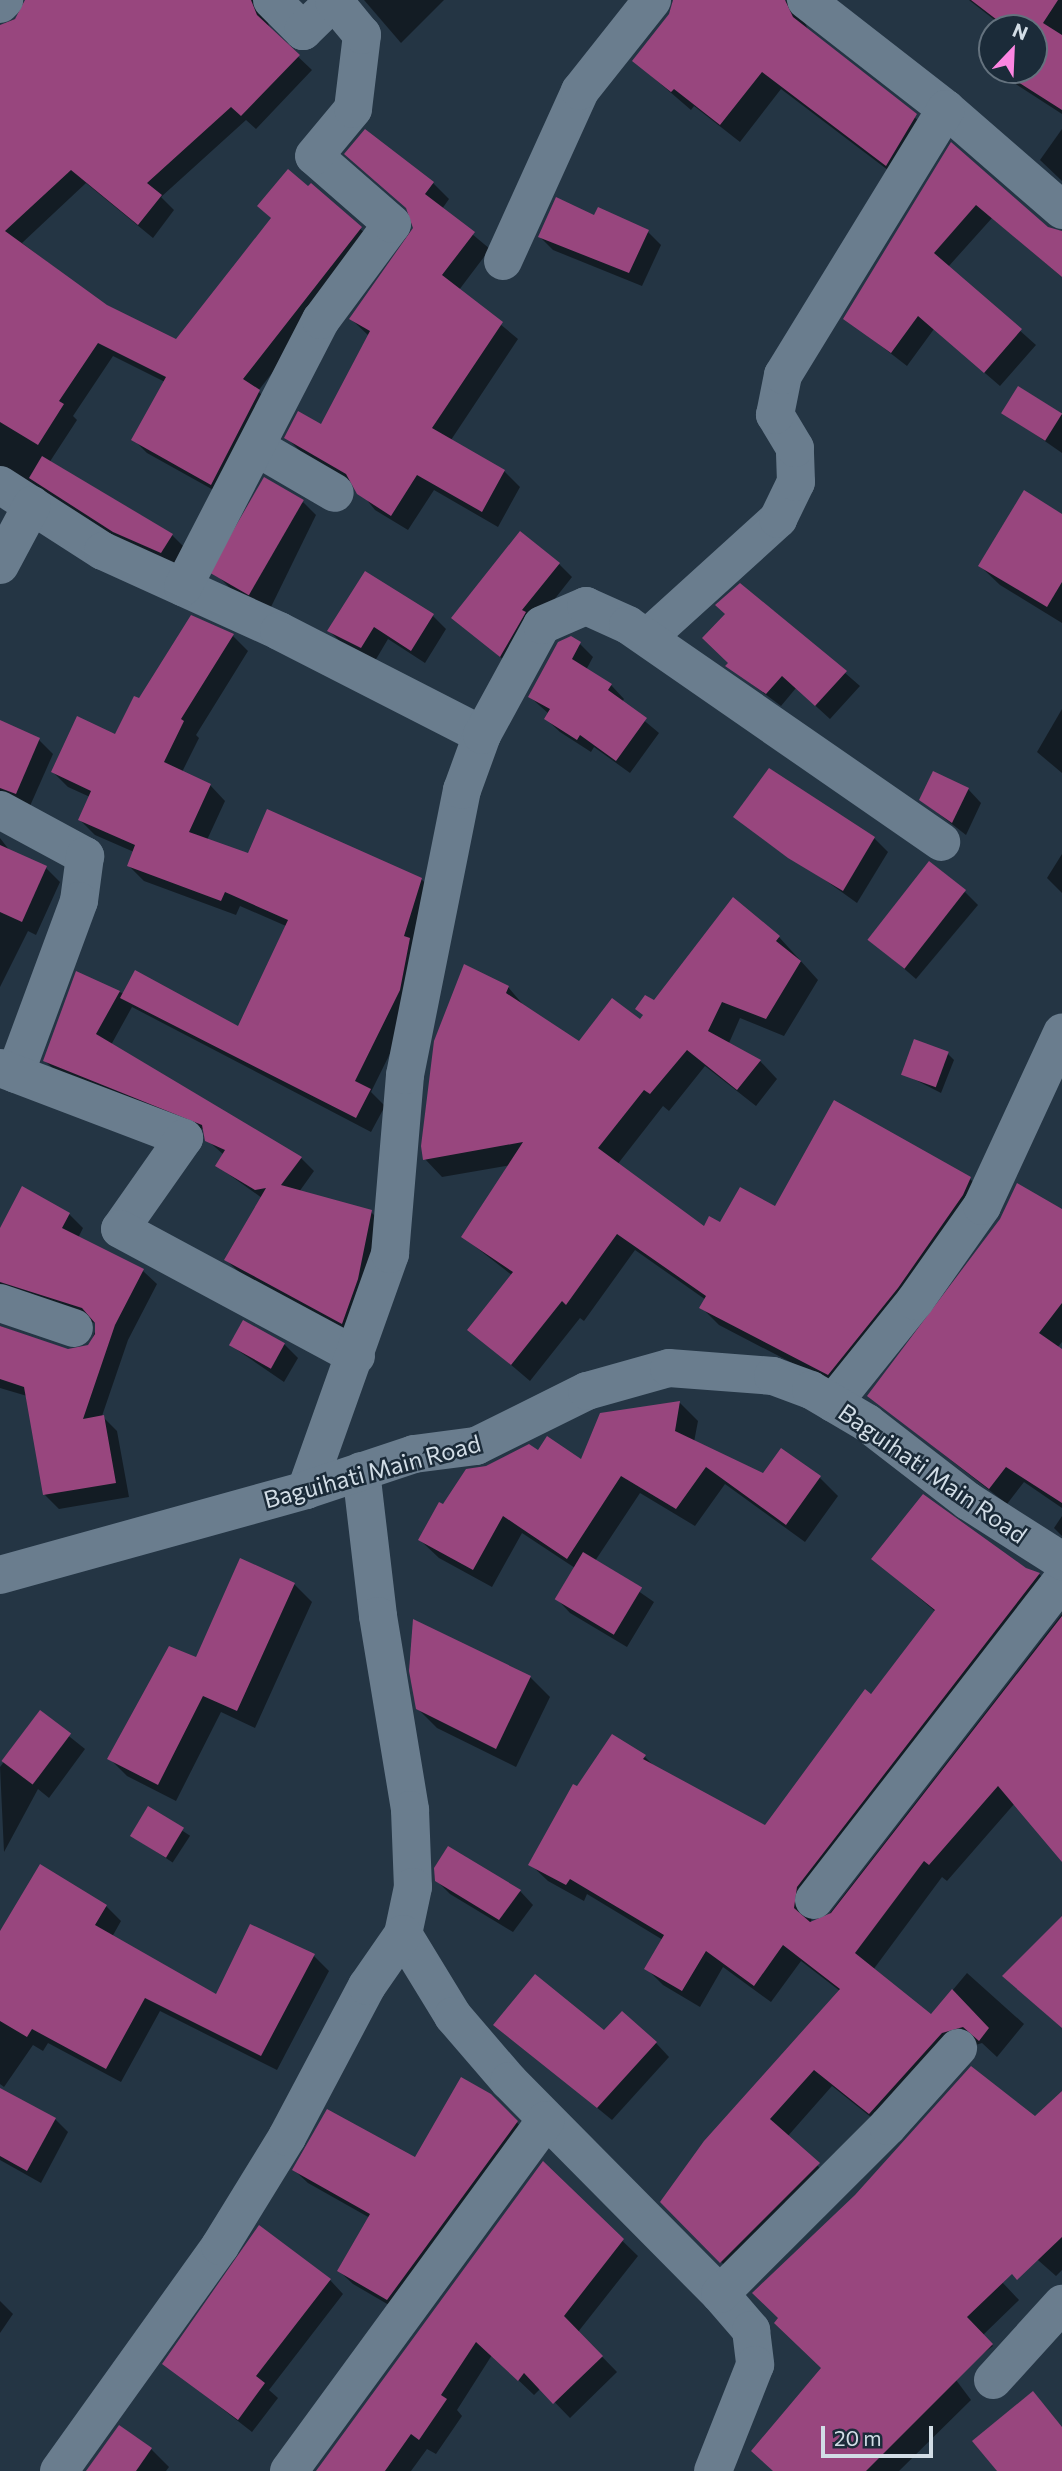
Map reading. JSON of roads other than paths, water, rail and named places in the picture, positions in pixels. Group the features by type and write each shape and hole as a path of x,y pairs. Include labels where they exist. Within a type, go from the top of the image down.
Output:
{"street":[{"path":"183,587 321,320 392,224 314,156 353,109 362,35 335,0 303,32 272,0"},
{"path":"503,261 580,91 652,0"},
{"path":"806,0 946,109 1062,210"},
{"path":"648,637 778,519 796,482 795,448 775,415 783,375 946,109"},
{"path":"256,447 335,493"},
{"path":"0,485 103,551 183,587 482,735"},
{"path":"0,565 32,505"},
{"path":"306,1490 329,1415 356,1356 390,1254 405,1075 462,790 482,735 542,625 586,606 648,637 848,782 941,842"},
{"path":"0,810 85,856 79,901 8,1071 184,1138 120,1228 356,1356"},
{"path":"832,1403 915,1301 982,1206 1062,1033"},
{"path":"0,1303 74,1328"},
{"name":"Baguihati Main Road","path":"0,1575 306,1490 414,1454 475,1447 587,1391 669,1368 773,1376 832,1403 867,1423 968,1501 1062,1561"},
{"path":"59,2471 220,2246 287,2137 367,1986 403,1934 413,1888 410,1810 378,1616 361,1471"},
{"path":"814,1900 1062,1580"},
{"path":"403,1934 453,2016 547,2120 720,2294 751,2330 755,2365 713,2471"},
{"path":"720,2294 888,2126 958,2048"},
{"path":"289,2471 547,2120"},
{"path":"993,2380 1062,2304"}]}
